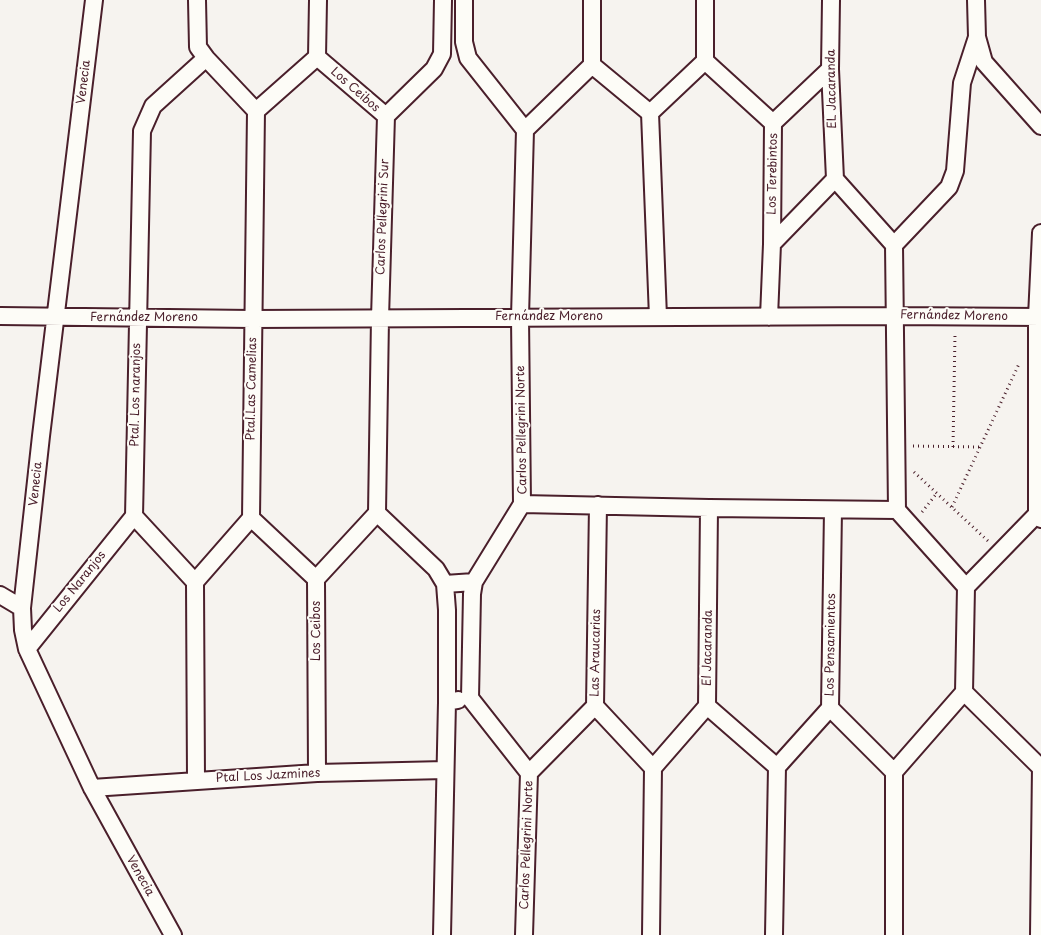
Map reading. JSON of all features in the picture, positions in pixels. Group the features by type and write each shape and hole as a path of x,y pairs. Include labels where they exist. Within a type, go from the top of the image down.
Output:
{"street":[{"name":"Venecia","path":"94,0 57,317 41,436 22,608 23,630 27,649 92,788 173,935"},
{"path":"198,0 198,47 256,111 317,57 318,0"},
{"path":"443,0 442,54 466,50"},
{"path":"464,0 464,42 468,58 525,130 592,65 592,0"},
{"path":"650,113 705,61 705,0"},
{"name":"EL Jacaranda","path":"831,0 830,69 835,179"},
{"path":"976,0 977,37 984,62 1041,126"},
{"path":"894,246 949,187 955,172 962,83 977,37"},
{"name":"Los Ceibos","path":"317,57 386,116 434,69 442,54"},
{"name":"Ptal. Los naranjos","path":"134,516 142,131 153,106 206,58"},
{"name":"Los Terebintos","path":"705,61 773,123 769,317"},
{"path":"592,65 650,113 658,317"},
{"path":"773,123 830,69"},
{"name":"Ptal.Las Camelias","path":"251,518 256,111"},
{"name":"Carlos Pellegrini Sur","path":"377,513 386,116"},
{"name":"Carlos Pellegrini Norte","path":"524,935 529,773 470,698 472,594 474,582 522,504 520,317 525,130"},
{"path":"772,244 835,179 894,246 897,510 966,587 964,692 894,772 894,935"},
{"path":"966,587 1039,517 1041,233"},
{"name":"Fernández Moreno","path":"0,316 252,319 1039,317"},
{"path":"522,504 897,510"},
{"name":"Las Araucarias","path":"529,773 595,706 598,505"},
{"name":"El Jacaranda","path":"707,706 709,508"},
{"name":"Los Pensamientos","path":"833,510 830,708 894,772"},
{"path":"196,780 195,582 251,518 316,579 377,513 436,570 445,584 447,610 447,702 442,935"},
{"path":"134,516 195,582"},
{"name":"Los Naranjos","path":"27,649 134,516"},
{"name":"Los Ceibos","path":"316,579 317,773"},
{"path":"445,584 474,582"},
{"path":"0,594 22,608"},
{"path":"964,692 1040,766 1039,935"},
{"path":"447,702 470,698"},
{"path":"595,706 653,768"},
{"path":"650,935 653,768 707,706 777,767"},
{"path":"774,935 777,767 830,708"},
{"name":"Ptal Los Jazmines","path":"92,788 317,773 445,770"}],"path":[{"path":"953,446 955,334"},
{"path":"952,507 1021,360"},
{"path":"912,446 980,447"},
{"path":"911,470 990,543"},
{"path":"921,514 937,493"}]}
